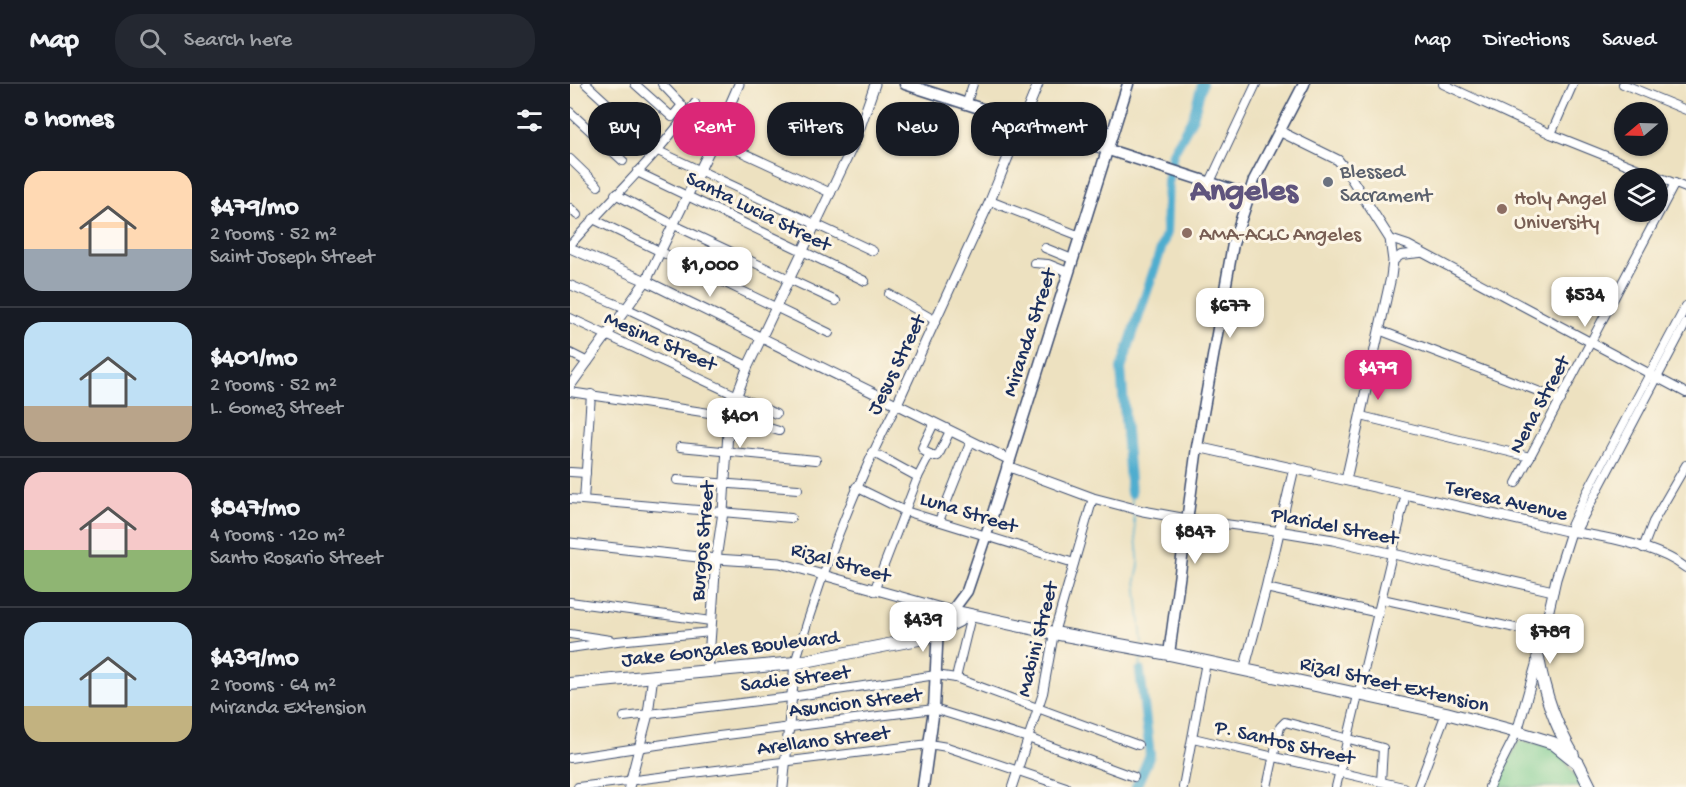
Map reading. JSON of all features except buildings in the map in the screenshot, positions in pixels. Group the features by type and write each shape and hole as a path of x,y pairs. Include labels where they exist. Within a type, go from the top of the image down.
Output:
{"main road":[{"path":"904,84 971,106"},
{"name":"Miranda Street","path":"952,611 967,591 1128,84"},
{"path":"1169,654 1197,447 1233,244 1248,195 1266,154 1304,84"},
{"path":"1108,150 1248,195"},
{"name":"Miranda Street","path":"967,591 968,615"},
{"path":"923,787 934,709 936,675 934,631 952,611"},
{"name":"Rizal Street","path":"952,611 1169,654"},
{"name":"Jake Gonzales Boulevard","path":"570,684 795,663 934,631 968,615"},
{"name":"Rizal Street Extension","path":"1169,654 1446,712 1553,743 1578,764 1590,787"},
{"path":"1538,658 1544,692 1564,740 1578,764"}],"street":[{"path":"586,84 606,102"},
{"path":"635,84 672,117 682,105 662,84"},
{"path":"731,102 739,84"},
{"name":"Burgos Street","path":"708,672 716,559 723,512 729,416 748,366 856,139 875,84"},
{"path":"966,105 973,84"},
{"name":"Jesus Street","path":"1031,102 1038,84"},
{"path":"1210,182 1256,84"},
{"path":"1443,84 1551,134 1686,188"},
{"path":"1551,134 1573,84"},
{"path":"1623,84 1686,110"},
{"path":"570,112 623,161"},
{"path":"1279,131 1338,160 1347,170 1390,239 1393,261 1346,480"},
{"path":"661,147 673,133"},
{"path":"661,152 873,251"},
{"path":"570,247 615,194 653,156"},
{"path":"706,156 646,281 571,386 591,394 729,416 779,431"},
{"path":"748,156 831,193"},
{"name":"Jesus Street","path":"795,663 822,575 856,487 936,321 1009,156"},
{"path":"570,159 598,186"},
{"name":"Santa Lucia Street","path":"637,172 866,281"},
{"name":"Nena Street","path":"1516,483 1675,183"},
{"path":"615,194 674,225 836,301"},
{"path":"990,201 1080,236"},
{"path":"570,208 578,215"},
{"path":"593,219 829,333"},
{"path":"1390,239 1405,244 1686,393"},
{"name":"Plaridel Street","path":"570,247 646,281 897,404 1008,462 1093,498 1129,508 1187,519 1333,540 1553,591"},
{"path":"1045,248 1072,259"},
{"path":"1393,261 1401,255 1420,253"},
{"path":"1034,262 1048,264 1068,272"},
{"path":"570,285 628,309 748,366"},
{"path":"889,294 936,321"},
{"path":"1489,787 1517,732 1538,658 1553,591 1571,532 1577,529 1611,454 1653,376 1686,306"},
{"name":"Mesina Street","path":"570,318 776,414"},
{"path":"1653,376 1686,323"},
{"path":"1379,330 1561,400"},
{"path":"570,353 588,362"},
{"path":"584,500 591,394"},
{"path":"1360,416 1530,457"},
{"path":"934,423 922,448 935,457 938,456 950,431"},
{"path":"939,521 971,441"},
{"path":"680,447 816,460"},
{"name":"Teresa Avenue","path":"1197,447 1643,548 1675,560 1686,568"},
{"path":"872,452 918,477"},
{"path":"874,591 918,477 930,454"},
{"path":"1643,548 1653,522 1683,479 1686,465"},
{"path":"1244,670 1294,468"},
{"path":"570,472 586,473"},
{"path":"677,480 798,489"},
{"name":"Luna Street","path":"856,487 905,511 1074,563"},
{"path":"1336,787 1406,494"},
{"name":"Mabini Street","path":"1012,787 1045,684 1054,633 1093,498"},
{"path":"570,499 791,518"},
{"name":"Rizal Street","path":"570,543 716,559 780,563 952,611"},
{"path":"1266,588 1379,613"},
{"path":"1382,599 1544,634"},
{"path":"570,602 711,621"},
{"path":"956,678 968,615"},
{"path":"570,648 711,632"},
{"path":"570,634 617,641"},
{"path":"1183,787 1206,662"},
{"path":"783,787 795,663"},
{"path":"630,784 648,714 653,675"},
{"name":"Sadie Street","path":"624,717 791,697 936,675 956,678 1138,745"},
{"name":"Asuncion Street","path":"570,758 934,709 1028,738 1134,777"},
{"path":"1418,787 1446,712"},
{"path":"1267,787 1280,727 1283,723 1288,722 1383,748 1381,782"},
{"name":"P. Santos Street","path":"1193,738 1402,787"},
{"name":"Arellano Street","path":"578,787 630,784 929,744 947,747 1066,787"}],"green space":[{"path":"1519,740 1551,746 1560,752 1582,787 1496,787"}],"waterway":[{"path":"1131,493 1121,369 1166,234 1168,178 1173,153 1193,117 1202,84"},
{"path":"1131,493 1132,504"},
{"path":"1133,511 1139,565 1136,580 1142,644"},
{"path":"1140,671 1141,655"},
{"path":"1136,787 1150,755 1140,671"}],"place":[{"name":"Blessed Sacrament","path":"1328,182"},
{"name":"Holy Angel University","path":"1502,209"},
{"name":"AMA-ACLC Angeles","path":"1187,233"}],"district":[{"name":"Angeles","path":"1244,187"}]}
